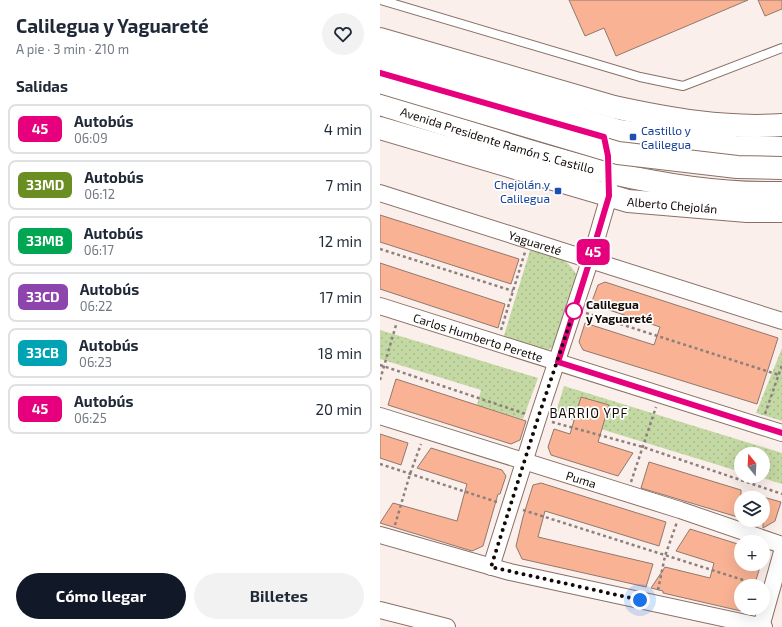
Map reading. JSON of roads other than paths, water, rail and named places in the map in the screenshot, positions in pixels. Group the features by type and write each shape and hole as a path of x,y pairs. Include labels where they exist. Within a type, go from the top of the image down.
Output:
{"main road":[{"path":"380,39 614,107 645,114 681,121 725,125 782,125"},
{"path":"380,60 619,131 734,147 782,148"},
{"path":"380,82 618,153 737,166 782,168"},
{"name":"Avenida Presidente Ramón S. Castillo","path":"380,104 608,164 686,187 756,194 782,193"},
{"name":"Alberto Chejolán","path":"380,128 628,201 747,212 782,211"}],"street":[{"path":"491,567 538,418 558,362 609,196 608,164"},
{"name":"Yaguareté","path":"380,193 782,321"},
{"name":"Carlos Humberto Perette","path":"380,306 496,344 558,362 782,433"},
{"name":"Puma","path":"380,416 680,510 782,545"},
{"path":"385,537 491,567 762,627 782,552"},
{"path":"380,610 447,627"}],"lane":[{"path":"381,0 640,77 683,86 782,48"}],"place":[{"name":"Castillo y Calilegua","path":"633,137"},
{"name":"Chejolán y Calilegua","path":"558,191"},
{"name":"Calilegua y Yaguareté","path":"574,311"}],"district":[{"name":"BARRIO YPF","path":"589,413"}]}
